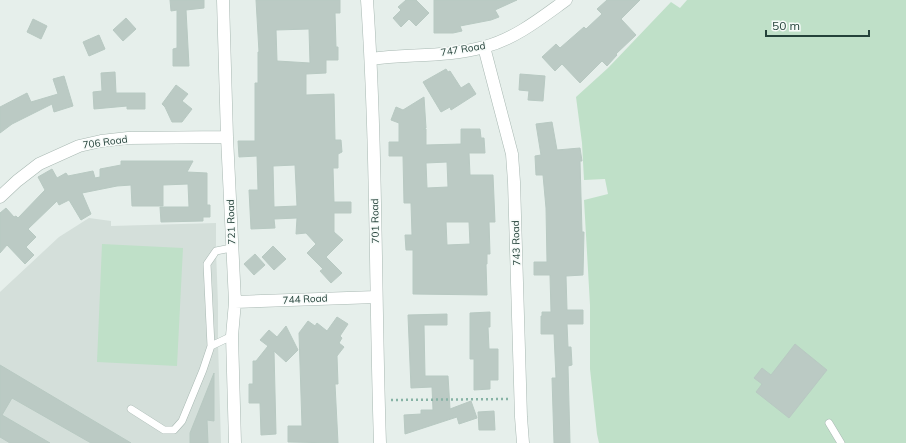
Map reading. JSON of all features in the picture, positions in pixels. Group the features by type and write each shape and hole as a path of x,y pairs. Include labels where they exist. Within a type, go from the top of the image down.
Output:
{"street":[{"name":"721 Road","path":"223,0 227,79 227,137 231,248 235,302 232,336 235,443"},
{"name":"701 Road","path":"367,0 371,59 380,443"},
{"name":"747 Road","path":"371,59 456,52 484,47 515,34 566,0"},
{"name":"743 Road","path":"484,47 512,154 523,443"},
{"name":"706 Road","path":"0,197 17,181 39,164 78,146 101,141 128,138 227,137"},
{"name":"744 Road","path":"235,302 376,297"}],"lane":[{"path":"131,409 164,430 174,430 182,422 211,346 207,264 216,251 231,248"},
{"path":"211,346 232,336"},
{"path":"829,423 841,443"}],"path":[{"path":"379,400 507,399"}],"shaded area":[{"path":"89,218 111,221 111,226 216,223 221,443 0,443 0,292 59,237"}],"green space":[{"path":"687,0 906,0 906,443 599,443 590,369 590,305 584,200 608,194 605,179 584,180 582,143 576,97 608,68 671,2 680,8"},
{"path":"102,244 183,248 177,366 97,362"}],"building":[{"path":"170,0 204,0 204,8 186,10 189,66 173,66 173,49 177,48 177,10 171,11"},
{"path":"256,0 340,0 340,13 335,13 338,60 326,60 326,73 306,74 306,95 334,94 335,140 341,140 342,152 338,154 338,168 333,168 334,202 351,202 351,213 334,213 334,232 343,240 326,257 342,273 331,283 320,271 323,269 307,253 316,244 306,233 296,234 297,218 274,219 275,228 251,229 249,190 258,190 257,156 239,157 238,141 255,141 255,83 258,83 259,52","holes":["309,29 310,63 277,61 276,30","295,165 297,206 274,207 273,166"]},
{"path":"406,0 416,0 429,13 416,26 409,19 401,27 393,18 401,10 398,7"},
{"path":"434,0 517,0 495,10 499,17 460,26 462,31 453,33 434,33"},
{"path":"607,0 640,0 621,19 636,35 616,54 617,55 607,66 602,61 580,83 562,64 555,71 542,57 556,44 560,48 584,27 586,29 602,14 597,9"},
{"path":"126,18 136,29 123,41 113,30"},
{"path":"33,19 47,26 41,39 27,32"},
{"path":"99,35 105,49 89,56 83,42"},
{"path":"446,69 448,72 450,71 461,88 469,83 476,94 451,110 450,107 441,112 423,82"},
{"path":"115,72 116,93 145,93 145,109 127,109 127,106 94,109 93,92 102,91 101,73"},
{"path":"520,74 545,76 543,101 528,100 529,91 519,90"},
{"path":"64,76 73,106 54,112 52,104 12,124 0,133 0,107 27,93 31,102 58,94 53,79"},
{"path":"176,85 188,94 182,101 192,109 182,122 172,122 162,104"},
{"path":"424,97 426,128 423,129 426,129 426,145 461,144 461,129 480,129 481,138 484,138 485,153 469,153 470,175 493,175 495,222 489,222 490,254 487,254 486,264 487,295 413,294 413,250 406,250 405,235 412,235 411,203 404,203 403,156 389,156 389,142 399,142 399,123 391,120 396,107 403,110","holes":["447,162 448,187 427,188 426,163","446,222 469,222 470,244 447,245"]},
{"path":"552,122 557,150 580,148 582,161 580,161 582,232 584,232 583,275 566,276 567,310 583,310 583,324 567,324 568,347 571,347 572,365 568,366 570,443 554,443 552,378 556,378 554,334 541,334 542,312 551,312 550,275 534,275 534,262 547,262 546,208 543,175 536,175 535,156 541,155 536,124"},
{"path":"121,161 193,161 187,172 207,173 207,205 210,205 210,217 203,217 203,221 161,222 160,207 189,207 188,184 163,185 163,206 132,206 131,185 117,186 82,193 91,214 81,220 69,200 59,205 57,201 28,229 36,237 26,247 34,255 25,264 7,245 0,253 0,213 6,208 14,217 16,216 18,218 45,190 38,177 52,169 57,178 66,173 68,176 93,171 95,178 100,177 100,169 121,165"},
{"path":"273,246 286,259 274,270 262,257"},
{"path":"255,254 265,265 254,275 244,264"},
{"path":"490,312 490,327 488,327 489,349 498,349 498,380 490,380 490,389 474,390 474,359 470,359 470,313"},
{"path":"447,314 447,325 424,325 425,376 448,376 450,409 471,401 477,418 459,424 457,417 405,434 404,415 421,414 421,410 433,410 432,387 411,388 408,315"},
{"path":"337,317 348,324 340,336 342,338 339,343 344,347 337,356 338,384 335,384 338,443 288,442 288,426 302,426 299,333 308,321 315,326 317,323 327,331"},
{"path":"286,326 298,350 286,362 274,351 276,434 261,435 260,403 249,403 249,384 253,384 253,361 256,361 268,346 260,340 269,330 277,337"},
{"path":"795,344 827,370 789,418 756,392 762,384 754,378 762,368 771,375"},
{"path":"0,365 131,443 91,443 12,398 2,415 50,443 10,443 0,437"},
{"path":"214,373 214,421 207,420 208,443 190,443 190,433"},
{"path":"494,411 495,430 479,430 478,412"}]}
